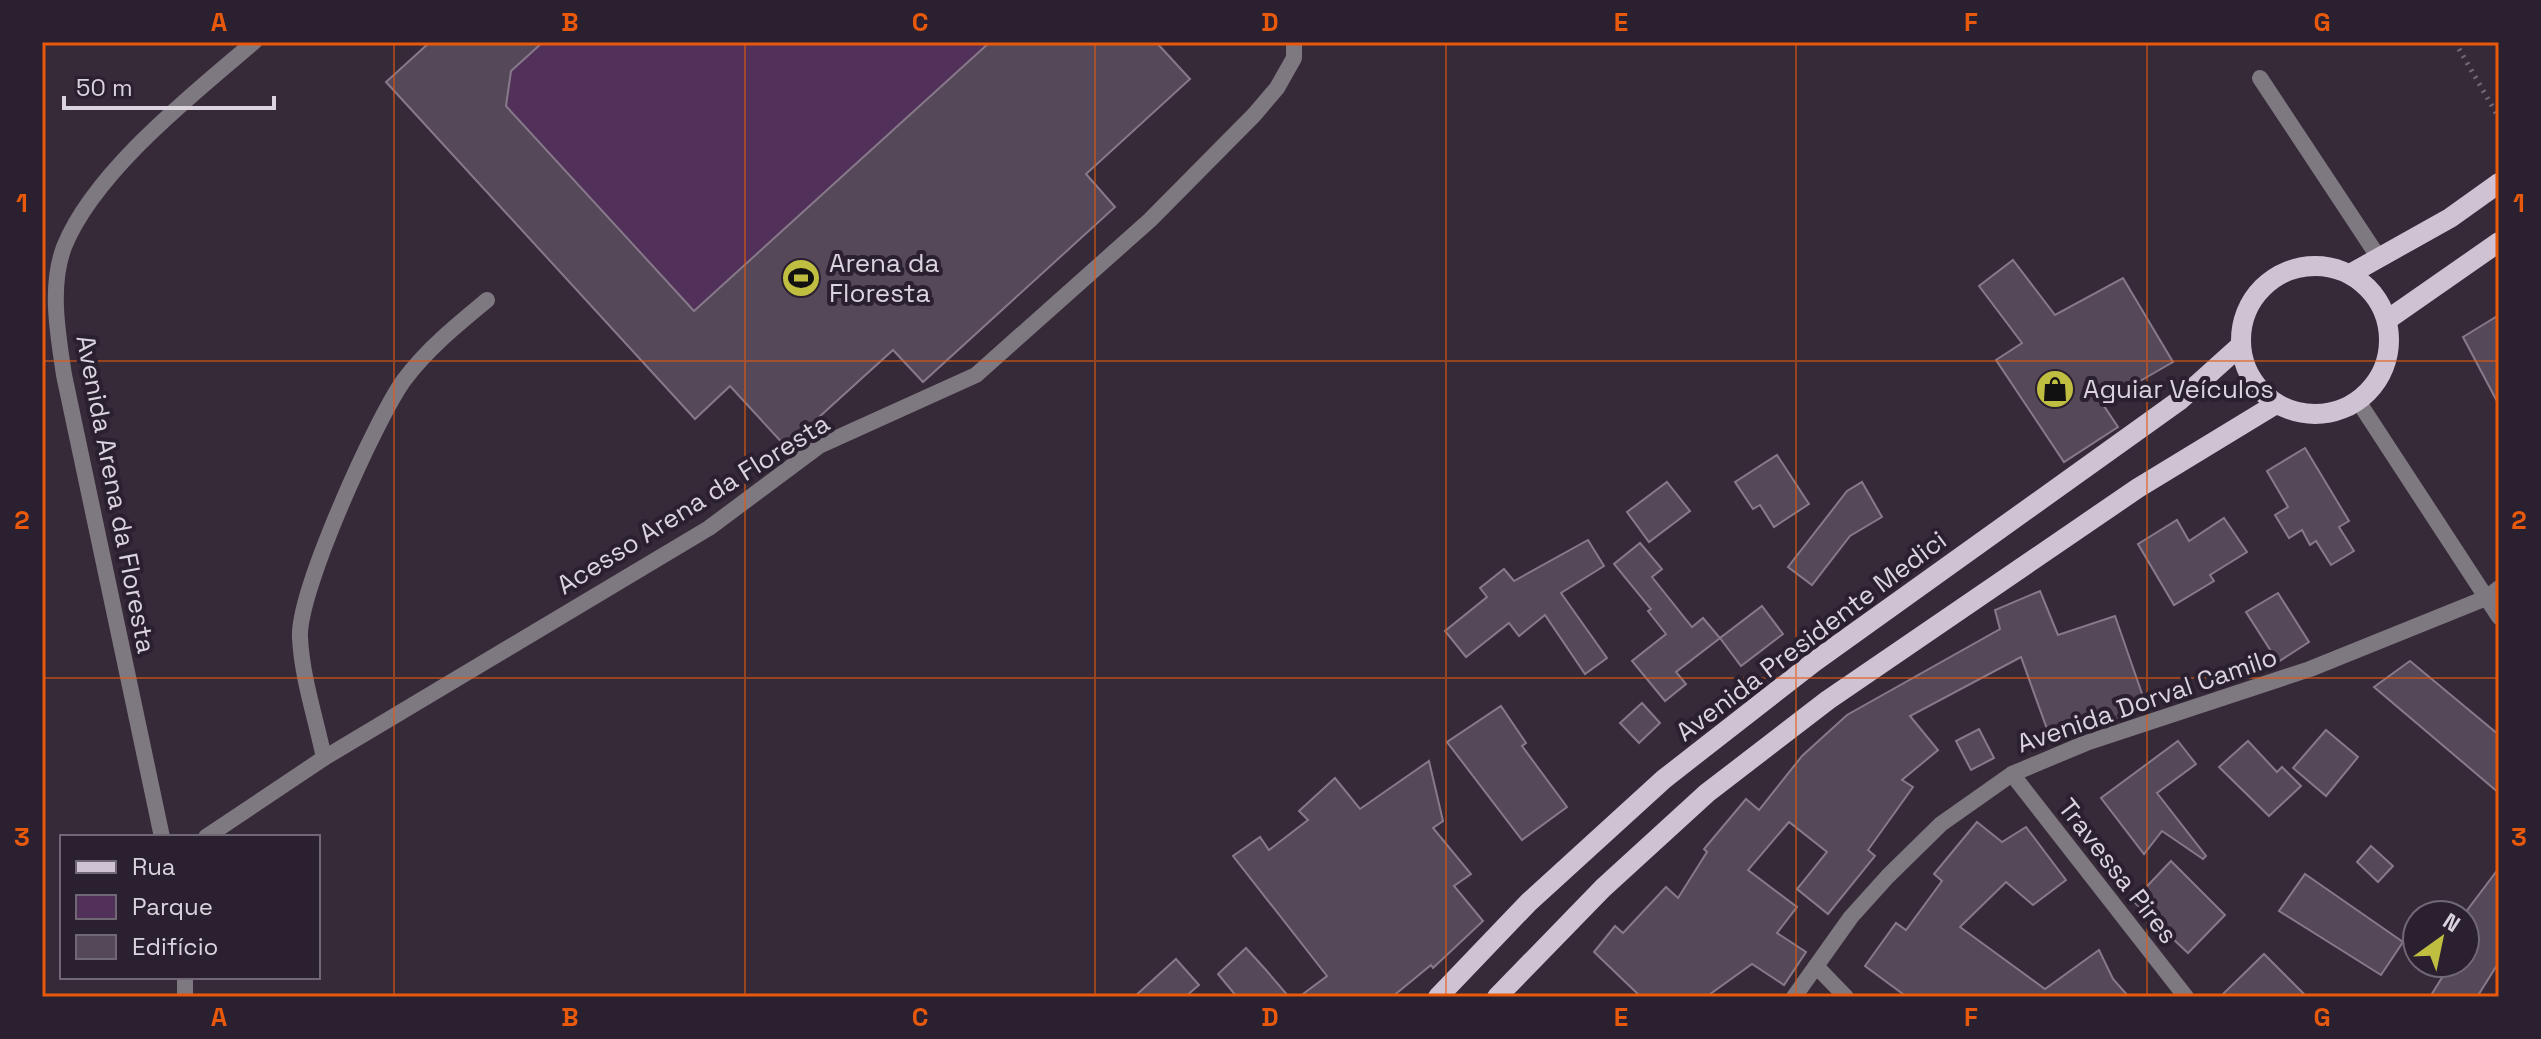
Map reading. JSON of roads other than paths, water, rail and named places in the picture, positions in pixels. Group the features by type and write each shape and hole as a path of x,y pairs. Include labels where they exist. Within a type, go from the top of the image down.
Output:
{"main road":[{"path":"2350,274 2450,218 2499,183"},
{"path":"2387,320 2499,242"},
{"path":"2305,266 2328,267 2350,274 2373,293 2387,320 2390,343 2385,365 2374,385 2358,401 2338,411 2317,415 2296,412 2276,404 2251,379 2240,346 2242,323 2250,302 2274,278 2305,266"},
{"name":"Avenida Presidente Medici","path":"1438,997 1529,902 1664,779 1814,662 2180,400 2240,346"},
{"path":"1497,997 1603,888 1707,793 1828,700 2138,488 2276,404"}],"street":[{"name":"Avenida Arena da Floresta","path":"162,835 64,375 57,325 57,282 64,248 82,214 123,162 187,99 254,42"},
{"name":"Acesso Arena da Floresta","path":"209,835 324,758 709,528 819,446 976,375 1150,220 1277,88 1294,58 1294,42"},
{"path":"2260,78 2379,258"},
{"path":"324,758 300,637 305,593 369,446 403,381 438,341 487,300"},
{"path":"2358,401 2492,593 2499,617"},
{"name":"Avenida Dorval Camilo","path":"1794,997 1851,917 1931,834 2012,774 2086,743 2310,669 2492,593"},
{"name":"Travessa Pires","path":"2012,774 2186,997"},
{"path":"1816,966 1846,997"}],"place":[{"name":"Arena da Floresta","path":"801,278"},
{"name":"Aguiar Veículos","path":"2055,389"}]}
